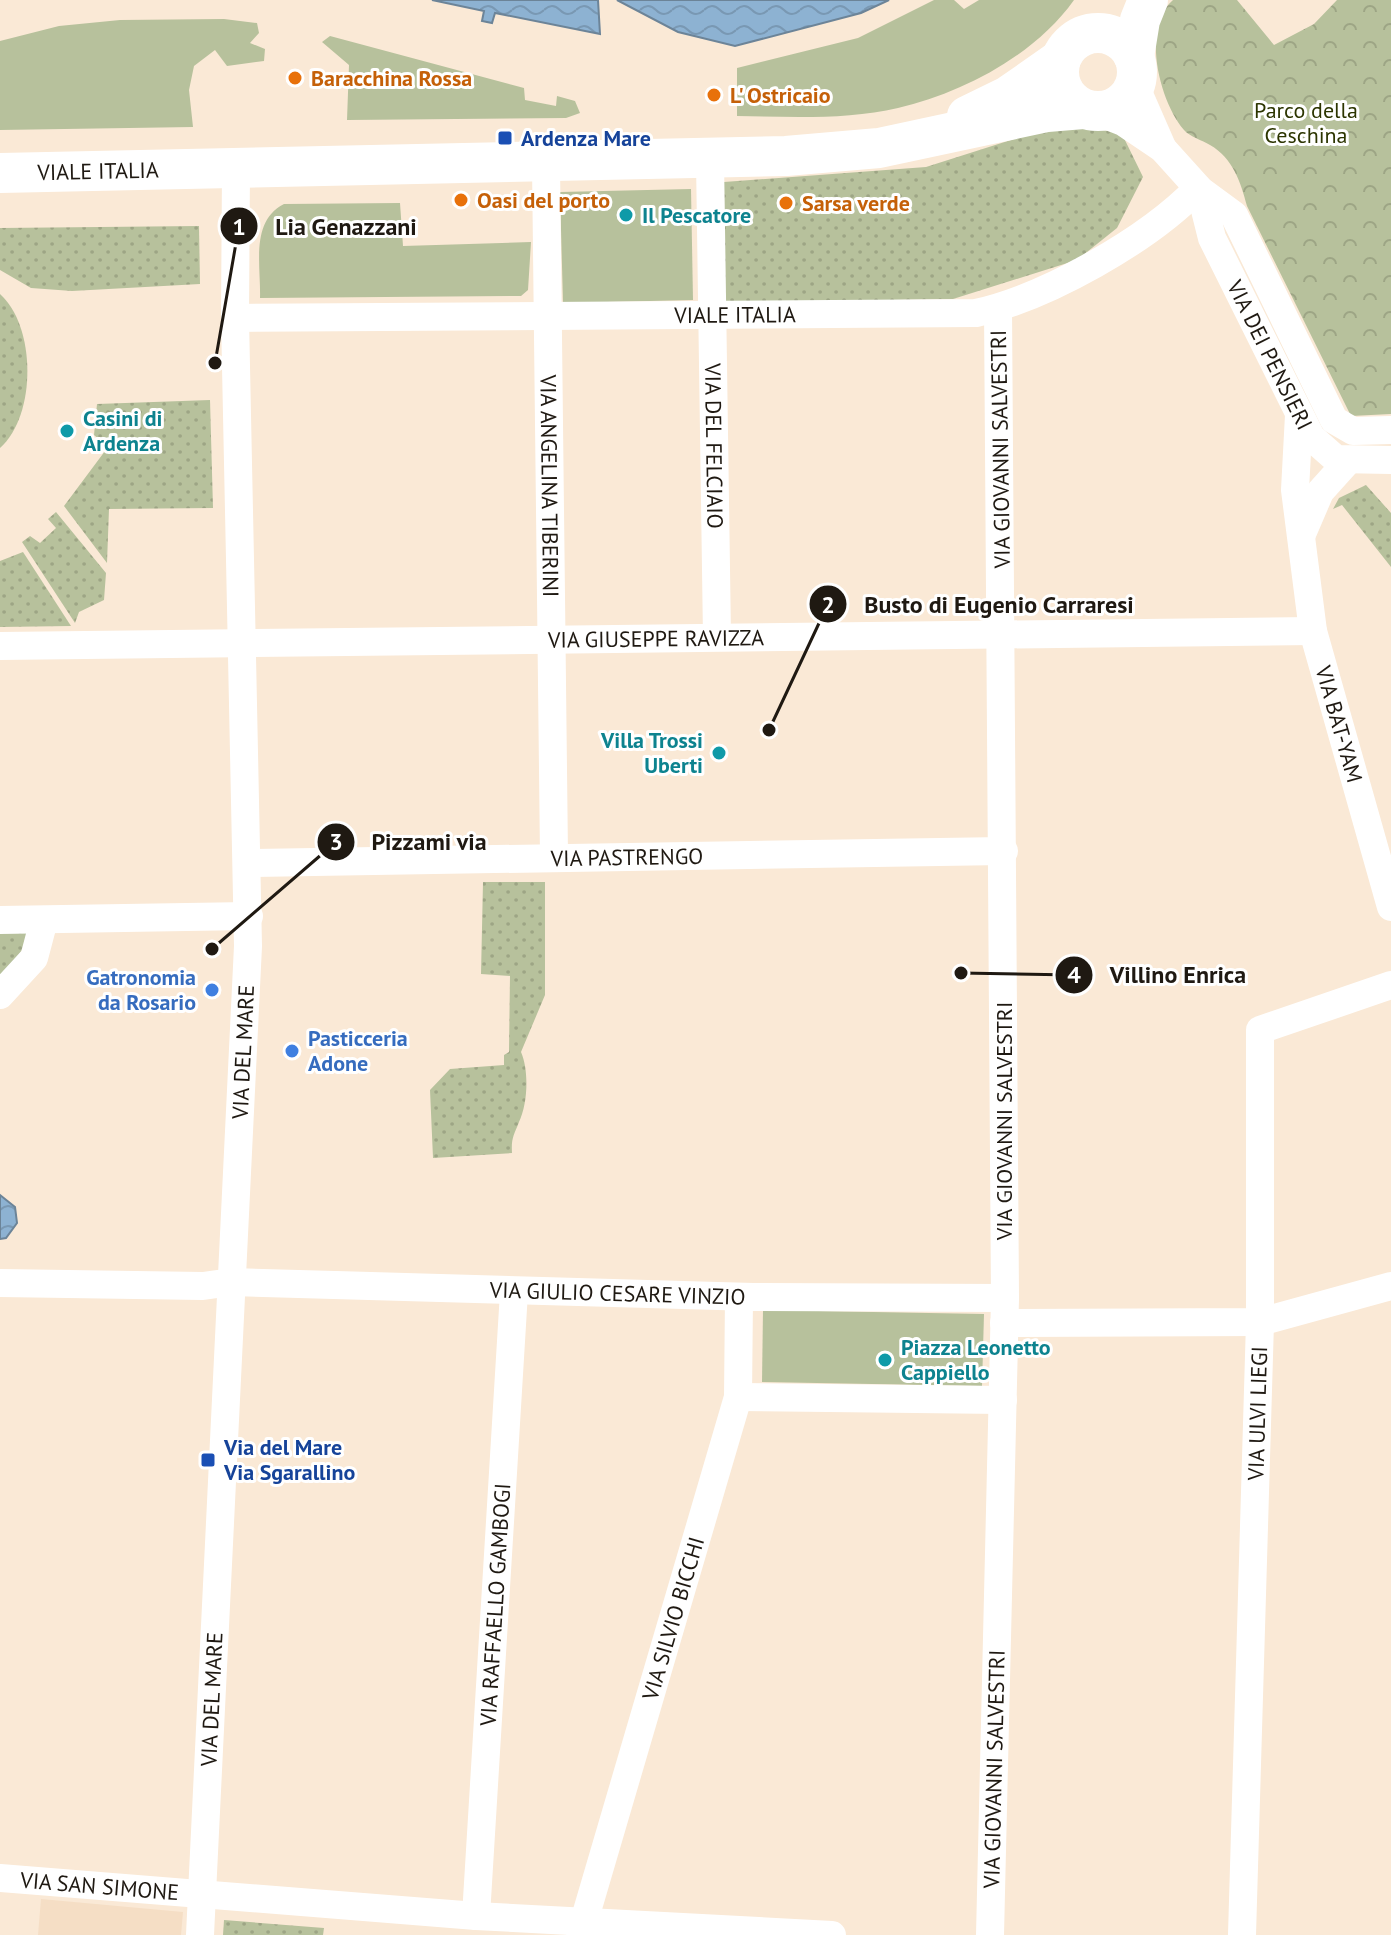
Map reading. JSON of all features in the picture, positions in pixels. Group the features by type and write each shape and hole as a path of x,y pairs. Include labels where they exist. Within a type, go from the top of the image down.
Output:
{"main road":[{"name":"VIALE ITALIA","path":"913,142 1008,96 1076,46 1121,0"},
{"path":"1134,71 1116,38 1076,46 1060,84 1069,99 1090,110 1121,104 1134,71 1140,20 1148,0"},
{"name":"VIALE ITALIA","path":"0,173 546,164 841,153 913,142 1047,112 1090,110"}],"street":[{"name":"VIA DEI PENSIERI","path":"1134,71 1163,149"},
{"name":"VIA DEI PENSIERI","path":"1090,110 1123,122 1163,149 1199,189 1225,205 1241,225 1334,420 1353,431 1391,430"},
{"name":"VIA DEL FELCIAIO","path":"710,160 717,637"},
{"name":"VIA ANGELINA TIBERINI","path":"546,164 554,856"},
{"name":"VIA DEL MARE","path":"200,1935 249,916 235,318 236,169"},
{"name":"VIA DEI PENSIERI","path":"1199,189 1212,238 1299,415 1318,446 1347,462"},
{"name":"VIALE ITALIA","path":"235,318 976,313 998,308 1102,259 1176,210 1199,189"},
{"name":"VIA GIOVANNI SALVESTRI","path":"990,1935 1005,1311 1003,634 998,308"},
{"name":"VIA BAT-YAM","path":"1299,415 1295,490 1313,631 1389,890"},
{"path":"1347,462 1391,460"},
{"name":"VIA BAT-YAM","path":"1301,538 1320,492 1347,462"},
{"name":"VIA GIUSEPPE RAVIZZA","path":"0,646 1313,631"},
{"name":"VIA PASTRENGO","path":"249,863 1004,851"},
{"path":"0,920 249,916"},
{"path":"0,995 34,958 44,920"},
{"name":"VIA ULVI LIEGI","path":"1242,1935 1260,1322 1260,1030 1391,985"},
{"name":"VIA GIULIO CESARE VINZIO","path":"0,1283 203,1286 232,1282 739,1297 1260,1322 1391,1286"},
{"name":"VIA RAFFAELLO GAMBOGI","path":"476,1916 514,1292"},
{"name":"VIA SILVIO BICCHI","path":"582,1929 738,1397 739,1297"},
{"path":"738,1397 1003,1400"},
{"name":"VIA SAN SIMONE","path":"0,1878 476,1916 582,1929 832,1935"}],"shaded area":[{"path":"41,1899 183,1912 181,1935 38,1935"}],"green space":[{"path":"934,0 954,0 964,9 979,0 1074,0 1058,20 1018,54 996,69 947,93 879,112 839,116 737,116 737,68 858,38"},
{"name":"Parco della Ceschina","path":"1173,0 1237,0 1274,45 1314,24 1337,0 1391,0 1391,414 1351,416 1247,206 1235,172 1218,150 1193,137 1175,117 1161,83 1156,45 1163,12"},
{"path":"224,19 257,23 259,33 250,43 265,49 264,61 227,66 215,50 194,66 189,90 193,127 0,130 0,41 59,26 120,20"},
{"path":"330,36 524,88 525,100 556,106 557,96 575,101 580,113 566,118 347,120 349,65 322,42"},
{"path":"1084,126 1122,134 1143,177 1117,228 1077,260 953,299 725,303 724,182 926,167 1033,133"},
{"path":"691,189 693,300 563,303 560,192"},
{"path":"400,203 403,246 531,242 528,290 521,296 260,298 262,233 266,221 284,204"},
{"path":"199,226 200,284 72,291 31,288 0,270 0,228"},
{"path":"0,294 12,308 20,327 26,348 27,371 21,415 0,448"},
{"path":"210,400 213,508 109,509 107,563 64,506 108,447 94,435 97,404"},
{"path":"1366,485 1391,513 1391,567 1342,505 1333,509 1339,498"},
{"path":"56,512 106,573 104,600 79,612 75,623 22,542 30,536 40,543 56,528 48,519"},
{"path":"23,552 71,626 0,627 0,561"},
{"path":"483,882 545,882 545,995 521,1052 526,1096 512,1140 512,1153 433,1158 430,1090 450,1069 504,1065 504,1055 509,1052 510,976 481,974"},
{"path":"0,927 30,927 30,938 0,983"},
{"path":"763,1310 984,1314 982,1386 762,1382"},
{"path":"224,1920 324,1928 323,1935 223,1935"}],"water":[{"path":"432,0 598,0 600,34 495,13 492,23 482,21 484,11"},
{"path":"617,0 889,0 861,13 735,46 678,32"},
{"path":"0,1195 15,1207 17,1223 6,1238 0,1239"}],"place":[{"name":"Baracchina Rossa","path":"295,78"},
{"name":"L' Ostricaio","path":"714,95"},
{"name":"Ardenza Mare","path":"505,138"},
{"name":"Oasi del porto","path":"461,200"},
{"name":"Sarsa verde","path":"786,203"},
{"name":"Il Pescatore","path":"626,215"},
{"name":"Lia Genazzani","path":"215,363"},
{"name":"Casini di Ardenza","path":"67,431"},
{"name":"Busto di Eugenio Carraresi","path":"769,730"},
{"name":"Villa Trossi Uberti","path":"719,753"},
{"name":"Pizzami via","path":"212,949"},
{"name":"Villino Enrica","path":"961,973"},
{"name":"Gatronomia da Rosario","path":"212,990"},
{"name":"Pasticceria Adone","path":"292,1051"},
{"name":"Piazza Leonetto Cappiello","path":"885,1360"},
{"name":"Via del Mare Via Sgarallino","path":"208,1460"}]}
